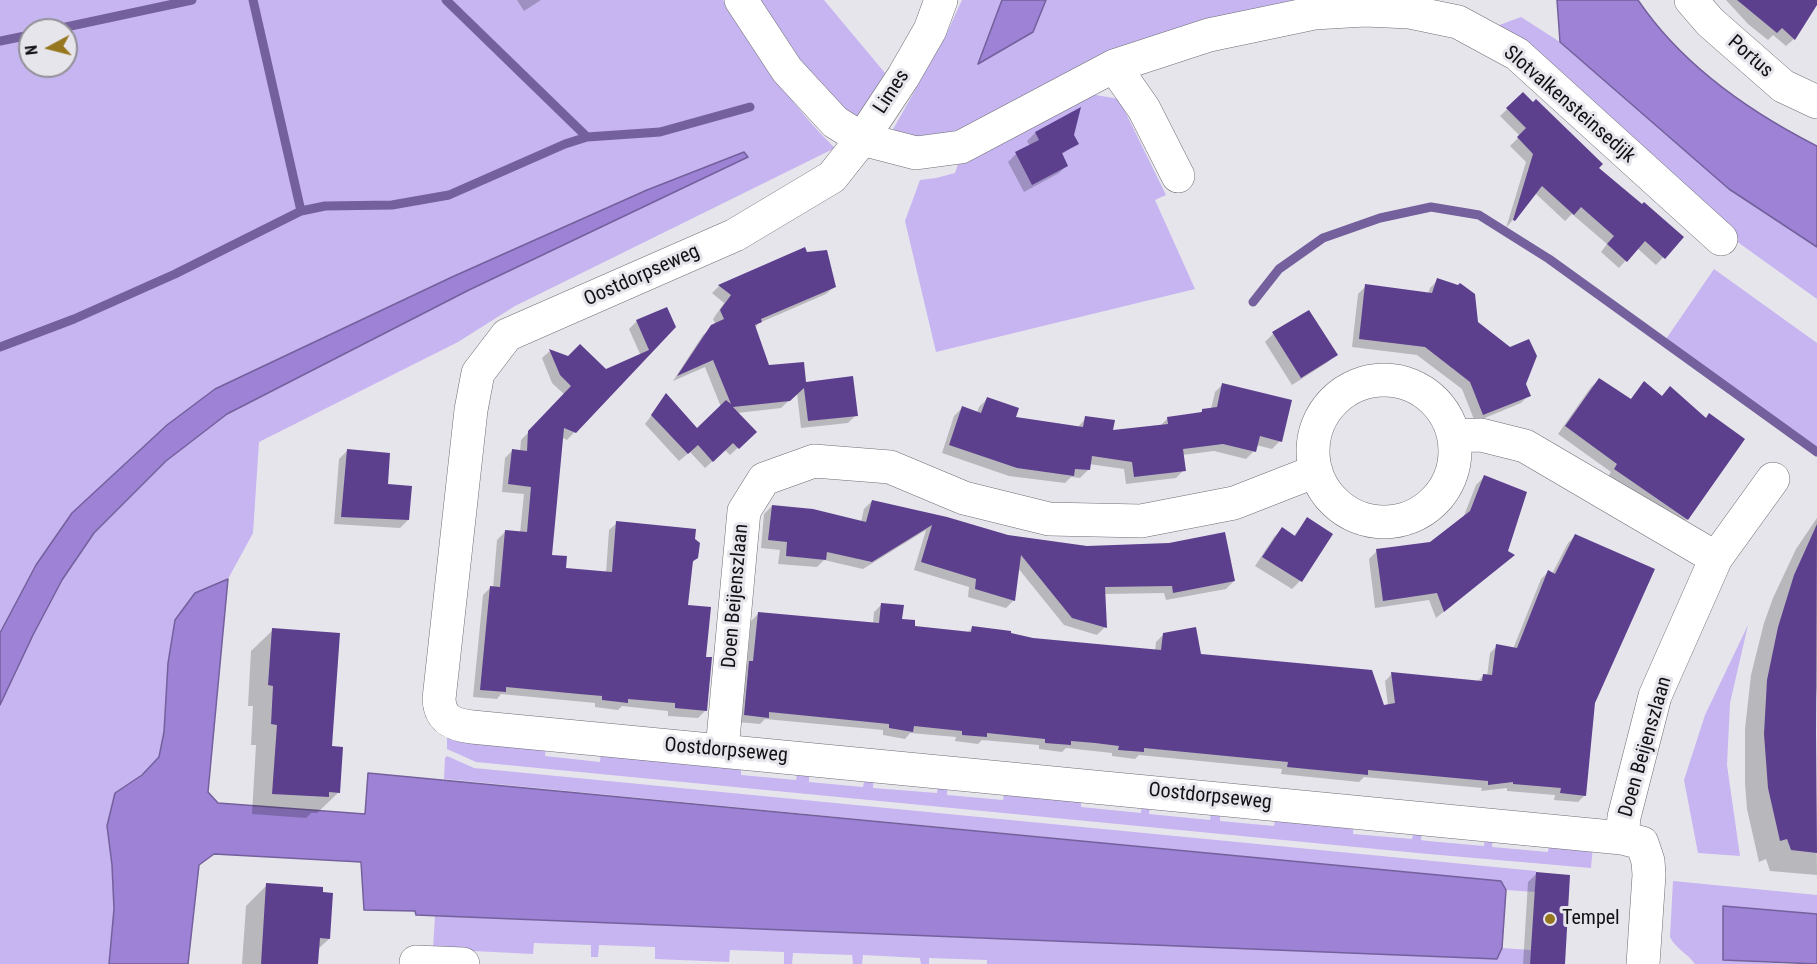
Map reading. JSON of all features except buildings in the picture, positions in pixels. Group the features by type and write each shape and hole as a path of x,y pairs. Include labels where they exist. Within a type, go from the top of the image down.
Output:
{"street":[{"name":"Slotvalkensteinsedijk","path":"741,0 787,70 835,122 862,139 916,153 961,147 1114,66 1209,35 1314,13 1365,9 1410,12 1458,22 1516,54 1721,239"},
{"name":"Limes","path":"832,177 862,139 903,77 930,30 941,0"},
{"name":"Portus","path":"1691,0 1710,22 1783,86 1817,102"},
{"path":"1114,66 1144,110 1178,176"},
{"name":"Oostdorpseweg","path":"832,177 735,235 507,335 478,374 471,410 439,699 444,715 457,725 472,727 1622,838 1642,843 1648,861 1643,964"},
{"path":"1374,381 1395,381 1415,387 1433,399 1446,416 1454,436 1454,464 1448,483 1430,505 1405,519 1386,522 1367,520 1343,509 1324,490 1316,471 1314,440 1323,415 1336,399 1354,387 1374,381"},
{"path":"1454,436 1481,435 1525,446 1716,558"},
{"name":"Doen Beijenszlaan","path":"722,750 744,511 764,480 814,461 890,468 964,498 1049,519 1141,521 1234,503 1316,471"},
{"name":"Doen Beijenszlaan","path":"1622,838 1624,817 1655,696 1716,558 1773,479"},
{"path":"416,964 416,962 462,964"}],"shaded area":[{"path":"0,0 723,0 789,96 835,148 515,306 458,342 259,442 253,533 228,579 195,593 159,757 142,775 115,794 107,826 114,909 109,964 0,964 0,705 62,580 94,533 166,461 227,414 469,290 747,157 647,190 452,277 286,355 167,425 72,513 36,565 0,633"},
{"path":"756,0 824,0 885,73 859,118 820,92"},
{"path":"962,0 1002,0 979,64 1033,32 1046,0 1314,0 938,137 911,140 891,133 946,35"},
{"path":"1002,0 1046,0 1033,32 978,64"},
{"path":"1557,0 1638,0 1655,24 1675,45 1718,84 1766,118 1817,146 1817,247 1729,189 1560,42"},
{"path":"1521,17 1560,42 1729,189 1817,247 1817,299 1732,238 1494,27"},
{"path":"1090,94 1119,99 1166,195 1155,200 1195,289 936,352 905,221 920,180 955,173 961,156"},
{"path":"744,152 748,157 469,290 227,414 166,461 94,533 62,580 0,705 0,633 36,565 72,513 167,425 215,389 452,277 647,190"},
{"path":"1714,269 1817,343 1817,452 1664,342"},
{"path":"228,579 208,792 218,803 365,814 368,773 1501,881 1506,890 1502,948 1497,959 416,915 415,911 364,910 361,862 214,854 199,865 188,964 109,964 114,909 107,826 115,793 142,775 159,757 164,732 168,663 175,620 195,593"},
{"path":"1748,625 1730,703 1727,765 1740,856 1698,853 1684,780 1705,715"},
{"path":"447,737 546,745 545,756 600,762 601,750 741,764 741,775 796,780 798,769 809,770 809,782 863,787 865,776 874,776 873,788 937,793 938,783 948,784 947,795 1003,800 1005,789 1082,796 1081,807 1141,813 1142,802 1150,803 1149,814 1210,820 1212,809 1220,809 1220,821 1274,826 1276,815 1354,822 1353,834 1412,839 1414,828 1422,829 1421,840 1484,846 1485,835 1493,836 1492,847 1548,852 1549,841 1593,845 1591,868 476,762 447,749"},
{"path":"447,756 474,768 1536,871 1535,892 1506,890 1500,881 444,779"},
{"path":"1673,881 1817,895 1817,914 1723,906 1723,960 1787,964 1695,964 1670,937"},
{"path":"1723,906 1817,914 1817,964 1723,960"},
{"path":"435,916 1496,959 1502,948 1531,950 1530,964 987,964 987,960 929,958 929,964 921,964 920,958 863,955 862,964 853,964 852,955 793,953 792,964 784,964 784,952 730,950 729,962 655,959 655,947 599,945 598,957 591,957 591,945 534,943 533,954 433,949"}],"waterway":[{"path":"78,24 192,0"},
{"path":"253,0 301,211"},
{"path":"446,0 587,137"},
{"path":"0,41 18,37"},
{"path":"0,347 74,319 175,274 301,211 325,206 392,205 449,195 565,144 587,137 660,132 750,107"},
{"path":"1253,302 1279,269 1323,238 1380,218 1431,207 1479,215 1549,259 1817,452"}],"place":[{"name":"Tempel","path":"1550,919"}]}
